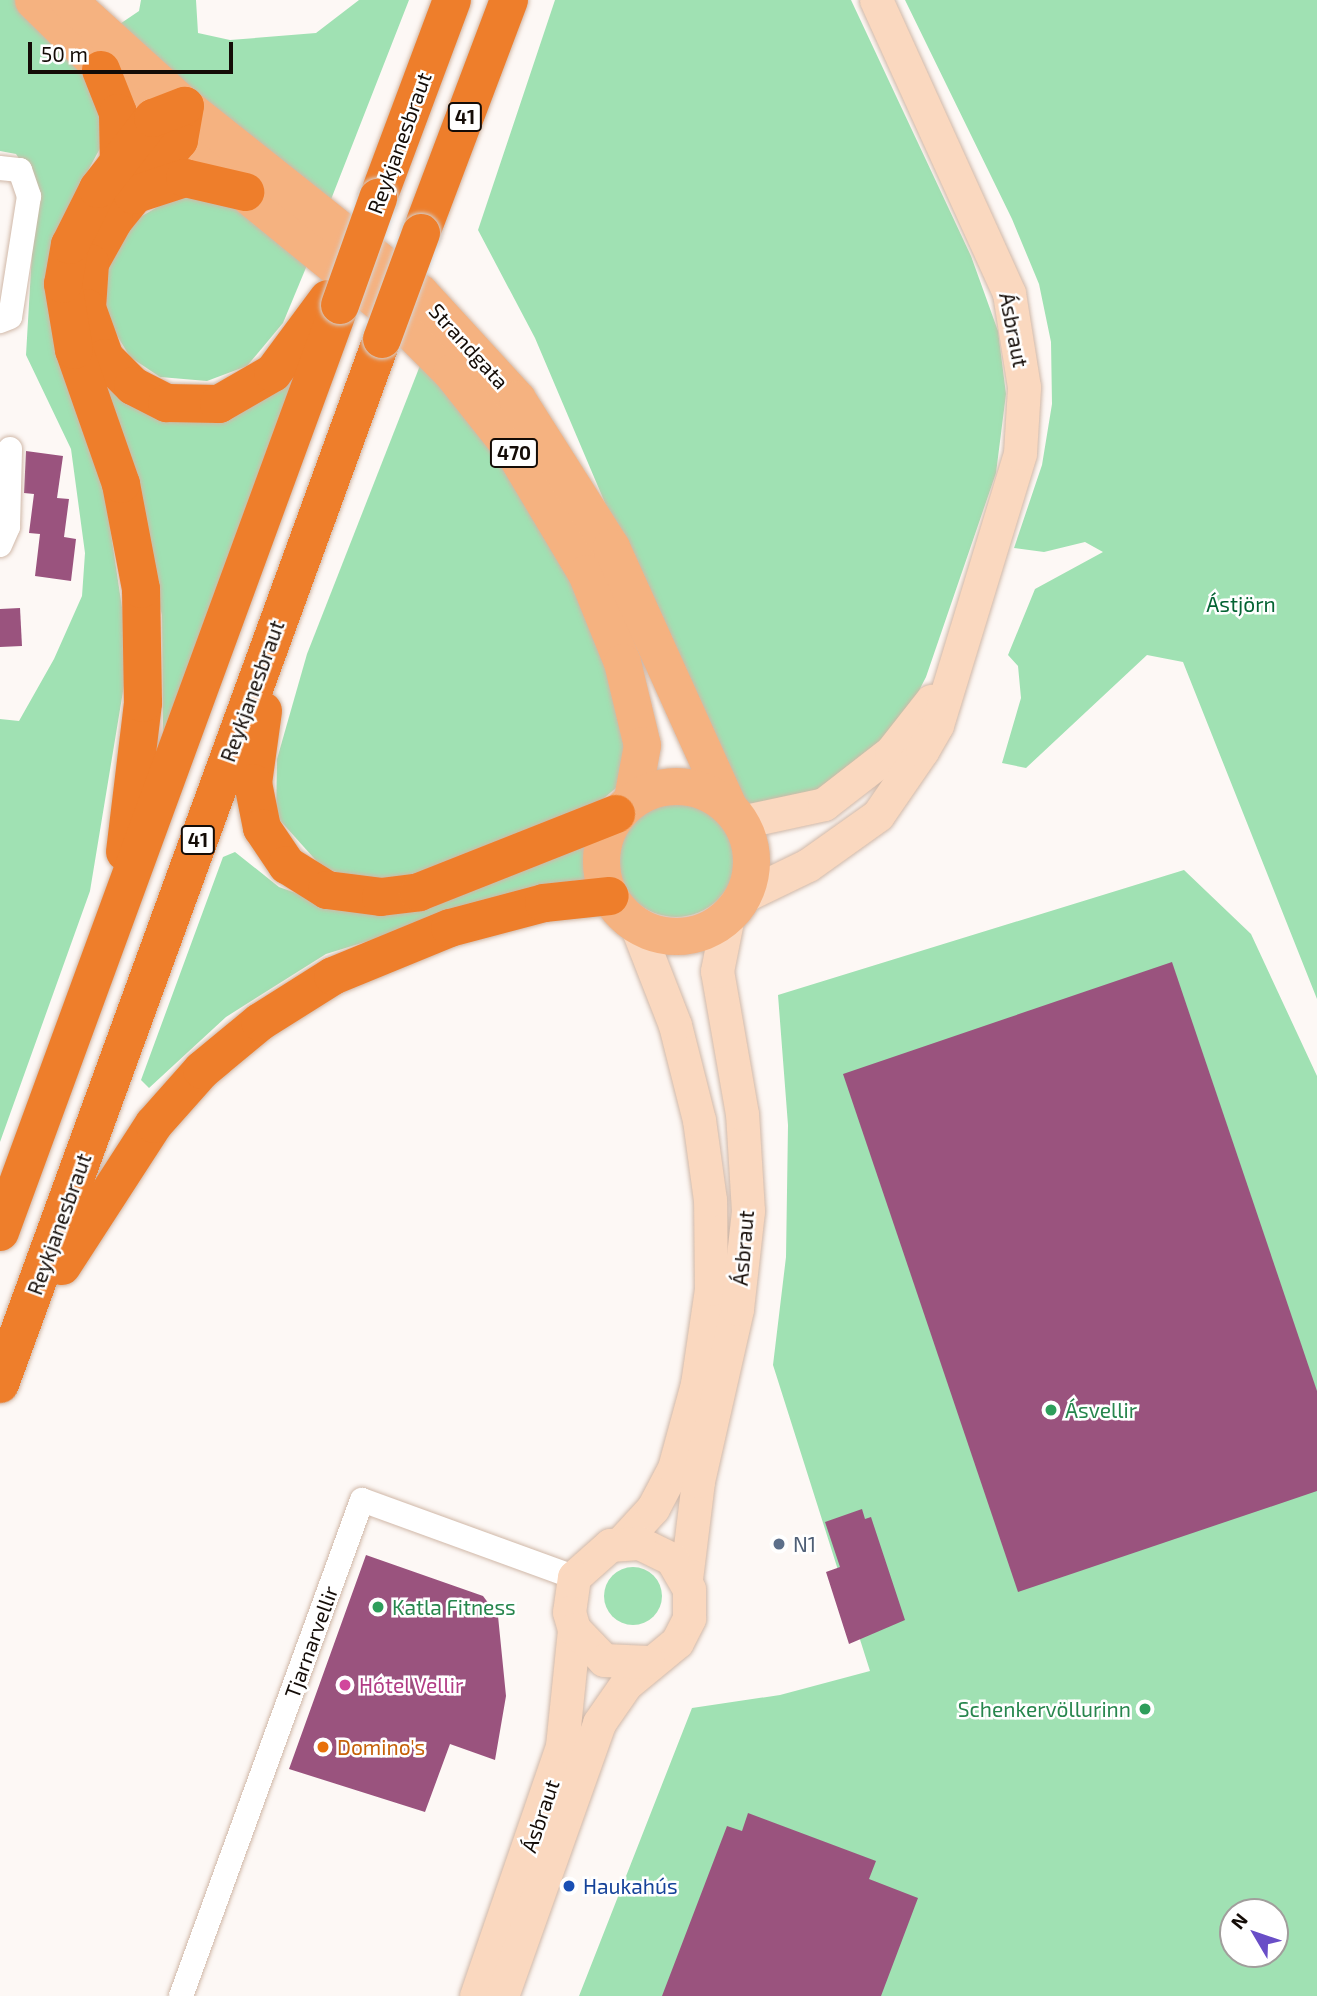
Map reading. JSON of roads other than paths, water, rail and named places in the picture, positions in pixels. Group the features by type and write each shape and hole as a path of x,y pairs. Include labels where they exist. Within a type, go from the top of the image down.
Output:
{"highway":[{"name":"Reykjanesbraut","path":"0,1232 114,930 335,301 357,255 452,0"},
{"name":"Reykjanesbraut","path":"0,1384 283,605 509,0"},
{"path":"101,70 118,113 126,179 96,248 87,309 105,358 149,396 199,406 237,397 273,373 335,301"},
{"path":"114,930 143,703 141,589 121,484 74,351 63,284 76,229 126,179 173,122"},
{"path":"126,179 185,178 245,192"},
{"path":"283,605 253,783 262,828 287,865 305,879 352,895 419,892 624,807"},
{"path":"16,1343 154,1124 202,1070 260,1022 332,976 440,932 544,902 610,896"}],"main road":[{"name":"Strandgata","path":"33,0 101,70 420,293 517,399 611,547 735,814"},
{"name":"Strandgata","path":"68,0 173,122 245,192 328,257 451,372 547,504 590,583 632,692 642,745 624,807"},
{"path":"624,807 651,789 692,786 735,814"},
{"name":"470","path":"624,807 601,857 610,896 636,925"},
{"name":"470","path":"735,814 752,860 735,907"},
{"path":"636,925 683,935 735,907"}],"street":[{"name":"Ásbraut","path":"686,1579 698,1480 737,1309 748,1211 742,1114 717,971 735,907 807,865 878,815 937,725 1020,453 1020,338 986,235 876,0"},
{"path":"0,167 20,170 29,196 10,317 0,321"},
{"path":"0,545 8,527 10,449"},
{"name":"Ásbraut","path":"735,814 824,804 891,752 952,670"},
{"name":"Ásbraut","path":"621,1543 653,1508 674,1468 697,1384 711,1289 710,1200 699,1120 675,1024 636,925"},
{"name":"Tjarnarvellir","path":"181,1996 362,1500 574,1577"},
{"path":"621,1543 655,1548 686,1579 691,1605 685,1631 648,1662 604,1660 574,1629 569,1603 574,1577 600,1550 621,1543"},
{"name":"Ásbraut","path":"475,1996 562,1746 574,1629"},
{"name":"Ásbraut","path":"502,1996 599,1723 648,1662"}],"place":[{"name":"Ásvellir","path":"1051,1410"},
{"name":"N1","path":"779,1544"},
{"name":"Katla Fitness","path":"378,1607"},
{"name":"Hótel Vellir","path":"345,1685"},
{"name":"Schenkervöllurinn","path":"1145,1709"},
{"name":"Domino's","path":"323,1747"},
{"name":"Haukahús","path":"569,1886"}],"park label":[{"name":"Ástjörn","path":"1241,604"}]}
